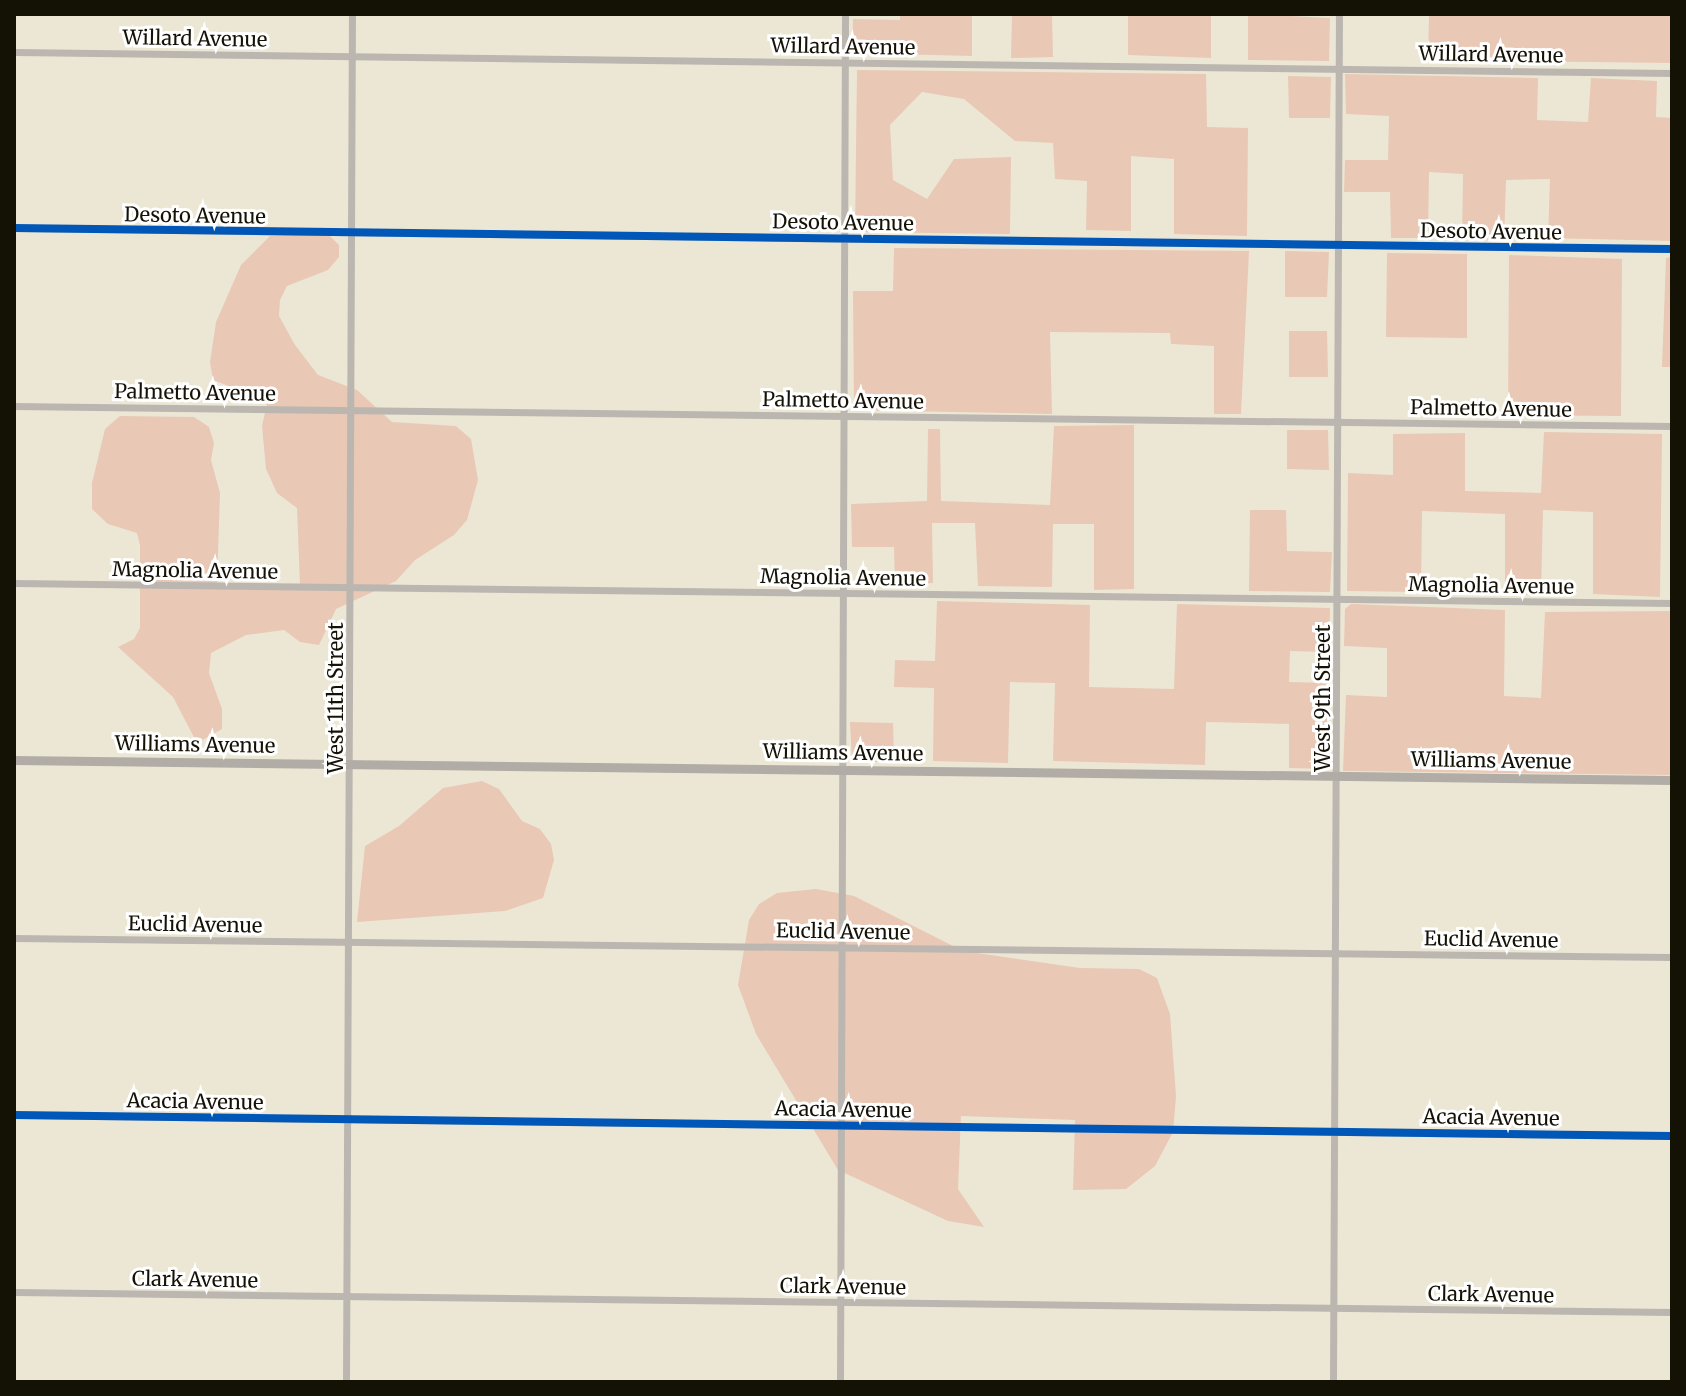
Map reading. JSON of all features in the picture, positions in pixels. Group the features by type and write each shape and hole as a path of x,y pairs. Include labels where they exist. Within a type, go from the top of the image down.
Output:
{"street":[{"name":"West 11th Street","path":"346,1382 352,14"},
{"path":"840,1382 844,947 845,14"},
{"name":"West 9th Street","path":"1333,1382 1339,14"},
{"name":"Willard Avenue","path":"14,52 1672,73"},
{"name":"Desoto Avenue","path":"14,228 1672,249"},
{"name":"Palmetto Avenue","path":"14,406 1672,426"},
{"name":"Magnolia Avenue","path":"14,583 1672,603"},
{"name":"Williams Avenue","path":"14,760 1672,780"},
{"name":"Euclid Avenue","path":"14,938 1672,957"},
{"name":"Acacia Avenue","path":"14,1115 1672,1136"},
{"name":"Clark Avenue","path":"14,1292 1672,1312"}],"shaded area":[{"path":"900,14 972,14 972,56 852,53 853,19 900,20"},
{"path":"1012,14 1052,14 1053,57 1011,58"},
{"path":"1128,14 1211,14 1211,58 1128,55"},
{"path":"1248,14 1330,18 1329,61 1248,60"},
{"path":"1429,14 1672,14 1672,63 1428,60"},
{"path":"857,70 1206,74 1207,127 1248,128 1247,236 1174,234 1174,159 1131,156 1131,231 1086,230 1087,181 1055,179 1053,143 1015,141 964,99 922,92 890,125 893,180 927,199 954,159 1011,157 1010,234 855,232"},
{"path":"1345,74 1538,78 1537,120 1588,122 1591,78 1657,81 1656,117 1672,118 1672,241 1548,238 1550,179 1506,180 1504,240 1462,239 1463,174 1429,172 1428,238 1391,238 1390,192 1344,192 1345,160 1388,160 1389,116 1346,114"},
{"path":"1288,76 1331,77 1330,118 1289,118"},
{"path":"329,235 339,245 339,257 328,270 287,286 280,300 279,316 295,345 318,375 357,390 392,422 456,426 471,439 478,480 467,520 454,535 415,560 396,581 336,609 319,645 300,642 284,630 246,635 211,653 209,673 222,709 222,729 197,743 173,697 118,647 134,639 140,628 140,545 137,533 108,524 92,509 92,483 105,429 120,416 194,417 209,427 214,443 211,460 220,493 217,584 300,585 297,508 277,493 266,469 262,426 269,395 252,395 213,380 210,362 216,322 241,265 270,236"},
{"path":"894,248 1249,251 1241,414 1214,414 1214,346 1171,344 1170,333 1050,332 1052,414 854,410 853,291 893,291"},
{"path":"1285,251 1329,252 1327,297 1285,297"},
{"path":"1387,253 1467,254 1467,338 1386,337"},
{"path":"1509,255 1622,259 1621,416 1508,415"},
{"path":"1672,257 1672,367 1662,367 1666,258"},
{"path":"1289,331 1327,331 1328,377 1289,377"},
{"path":"1134,425 1134,589 1094,590 1094,524 1053,524 1052,587 978,586 975,523 932,523 933,583 895,584 894,547 852,547 851,504 927,501 928,429 940,429 941,501 1050,505 1054,426"},
{"path":"1287,430 1328,430 1329,470 1287,469"},
{"path":"1544,432 1662,434 1660,597 1593,594 1593,512 1543,510 1541,594 1505,595 1505,514 1422,511 1421,592 1347,591 1348,473 1393,475 1393,434 1465,433 1465,491 1541,493"},
{"path":"1250,510 1286,510 1287,551 1332,552 1330,592 1249,591"},
{"path":"937,601 1090,605 1089,687 1174,689 1177,604 1330,608 1329,652 1290,651 1289,682 1327,683 1327,769 1289,768 1289,724 1206,722 1205,765 1053,761 1055,683 1010,682 1008,763 933,761 934,688 894,687 895,660 935,661"},
{"path":"1351,604 1505,610 1504,696 1541,698 1545,612 1672,611 1672,775 1343,771 1346,695 1387,697 1387,648 1344,646 1345,609"},
{"path":"850,722 893,723 894,762 852,762"},
{"path":"482,781 499,789 522,821 540,829 551,844 554,860 543,898 505,911 357,922 365,846 399,826 443,788"},
{"path":"816,889 854,896 963,951 1080,968 1139,969 1157,978 1170,1014 1176,1096 1173,1132 1155,1166 1126,1189 1073,1190 1075,1120 961,1116 958,1189 984,1227 948,1221 838,1170 756,1034 738,985 749,920 759,904 777,893"}],"cycle path":[{"path":"14,228 1672,249"},
{"path":"14,1115 1672,1136"}]}
